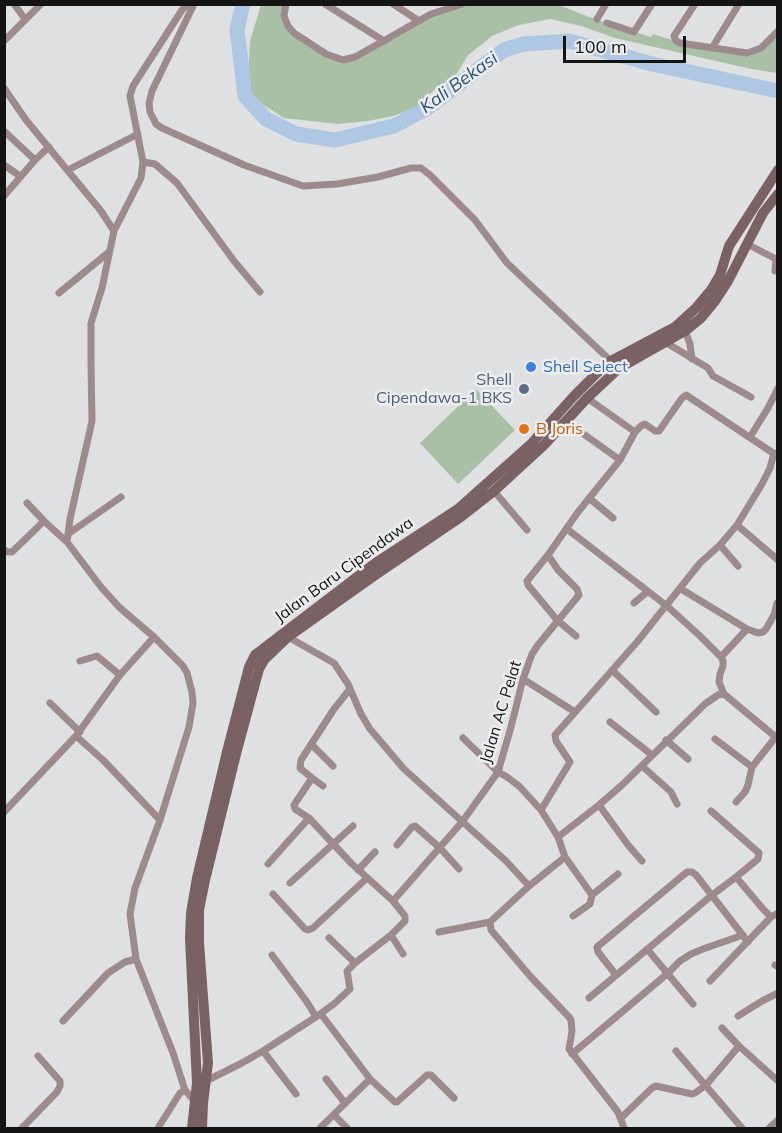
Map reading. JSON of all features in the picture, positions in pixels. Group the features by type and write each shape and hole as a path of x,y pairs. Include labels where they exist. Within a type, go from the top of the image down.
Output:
{"main road":[{"name":"Jalan Baru Cipendawa","path":"231,753 264,660 288,637 462,516 544,445 614,365 675,327 696,308 720,275 729,246 777,170"},
{"name":"Jalan Baru Cipendawa","path":"202,1128 197,1083 190,938 191,913 231,753 249,667 255,655 374,564 497,484 574,396 600,370 665,342 685,331 700,318 728,281 762,213 777,194"},
{"name":"Jalan Baru Cipendawa","path":"192,1128 206,1081 208,1063 198,943 201,879"}],"street":[{"path":"14,4 26,19"},
{"path":"4,41 41,4"},
{"path":"194,4 152,91 149,103 150,112 156,123 162,128 244,165 303,186 336,184 411,168 421,168 475,220 507,263 614,365"},
{"path":"286,4 284,16 294,33 326,54 343,60 355,57 431,14 462,4"},
{"path":"325,4 384,41"},
{"path":"393,4 419,21"},
{"path":"431,14 434,4"},
{"path":"597,19 606,4"},
{"path":"607,23 634,32 651,4"},
{"path":"694,4 674,36 677,42 747,52 761,48 777,31"},
{"path":"712,48 739,4"},
{"path":"68,538 93,421 92,323 114,231 141,178 143,162 130,96 133,86 186,5"},
{"path":"4,88 26,120 101,211 114,231"},
{"path":"4,131 35,160"},
{"path":"68,170 138,134"},
{"path":"4,196 49,147"},
{"path":"143,162 155,164 177,183 234,261 260,292"},
{"path":"4,165 20,176"},
{"path":"747,244 776,259 775,271"},
{"path":"59,294 109,252"},
{"path":"685,331 692,359"},
{"path":"665,342 708,368 713,376 751,397"},
{"path":"750,437 777,388"},
{"path":"541,810 570,762 555,735 613,671 700,563 720,546 737,525 762,484 776,454 687,395 682,398 659,431 643,424 635,432 620,460 589,498 527,583 557,620 576,636"},
{"path":"587,398 635,432"},
{"path":"585,435 620,460"},
{"path":"497,484 527,530"},
{"path":"68,538 121,497"},
{"path":"589,498 613,518"},
{"path":"27,503 44,521 68,538 101,587 119,607 154,637 187,673 193,703 189,727 160,820 135,888 130,921 136,959 185,1090 199,1103"},
{"path":"4,550 12,552 44,521"},
{"path":"737,525 777,560"},
{"path":"567,529 667,606 700,636 721,657 723,666 719,682 724,694 777,737 752,767 748,786 735,802"},
{"path":"720,546 738,566"},
{"name":"Jalan AC Pelat","path":"393,901 462,822 498,772 532,654 579,593 548,555"},
{"path":"681,589 747,629 758,633 766,629 774,615 777,603"},
{"path":"634,603 647,592"},
{"path":"721,657 747,629"},
{"path":"4,812 78,734 120,675 154,637"},
{"path":"288,637 334,663 350,689 361,714 380,742 404,770 506,861 529,886"},
{"path":"80,661 97,656 120,675"},
{"path":"613,671 656,712"},
{"path":"523,680 575,712"},
{"path":"323,786 300,768 299,764 334,709 350,689"},
{"path":"558,837 599,805 705,704 718,695 724,694"},
{"path":"50,703 160,820"},
{"path":"610,722 652,756"},
{"path":"463,738 498,772 512,780 541,810 558,837 565,857 592,896"},
{"path":"715,739 752,767"},
{"path":"666,740 688,759"},
{"path":"311,744 333,766"},
{"path":"642,766 670,792 676,804"},
{"path":"206,1081 263,1051 319,1015 350,989 347,973 355,963 406,919 393,901 358,870 309,818 296,809 294,805 312,778"},
{"path":"599,805 642,861"},
{"path":"589,998 758,859 759,853 711,811"},
{"path":"268,864 309,818"},
{"path":"290,883 353,825"},
{"path":"397,845 415,826 459,869"},
{"path":"358,870 375,852"},
{"path":"439,932 490,922 565,857"},
{"path":"616,975 597,951 597,947 687,872 696,875 745,939"},
{"path":"573,916 590,904 592,896 618,874"},
{"path":"710,981 745,939 774,915 763,909 736,877"},
{"path":"273,894 304,929 308,930 313,928 367,878"},
{"path":"490,922 491,930 571,1020 572,1031 568,1047 618,1112 624,1128"},
{"path":"391,934 403,954"},
{"path":"329,938 355,963"},
{"path":"572,1054 680,961 691,954 745,939"},
{"path":"646,949 693,1004"},
{"path":"272,955 370,1079 395,1102 428,1075 432,1075 454,1098"},
{"path":"63,1021 108,974 125,962 136,959"},
{"path":"738,1016 777,993"},
{"path":"722,1028 777,1082"},
{"path":"621,1118 656,1086 692,1094 706,1085 739,1046"},
{"path":"263,1051 296,1094"},
{"path":"676,1051 742,1128"},
{"path":"22,1128 52,1098 60,1086 60,1081 38,1056"},
{"path":"326,1079 345,1103"},
{"path":"320,1128 370,1079"},
{"path":"158,1128 180,1093 185,1090"},
{"path":"334,1115 347,1128"},
{"path":"769,1128 777,1120"}],"green space":[{"path":"261,5 286,5 284,16 294,33 343,60 431,14 462,5 559,5 651,37 653,34 681,43 747,53 761,48 777,31 777,73 615,38 581,26 550,19 519,25 492,36 468,55 456,75 434,90 418,107 393,116 337,124 284,118 253,98 248,81 250,41"},
{"path":"476,389 515,430 458,484 420,443"}],"waterway":[{"name":"Kali Bekasi","path":"243,4 237,29 245,96 266,119 296,134 335,140 394,126 426,109 504,50 524,44 569,41 652,64 778,91"}],"place":[{"name":"Shell Select","path":"531,367"},
{"name":"Shell Cipendawa-1 BKS","path":"524,389"},
{"name":"B Joris","path":"524,429"}]}
